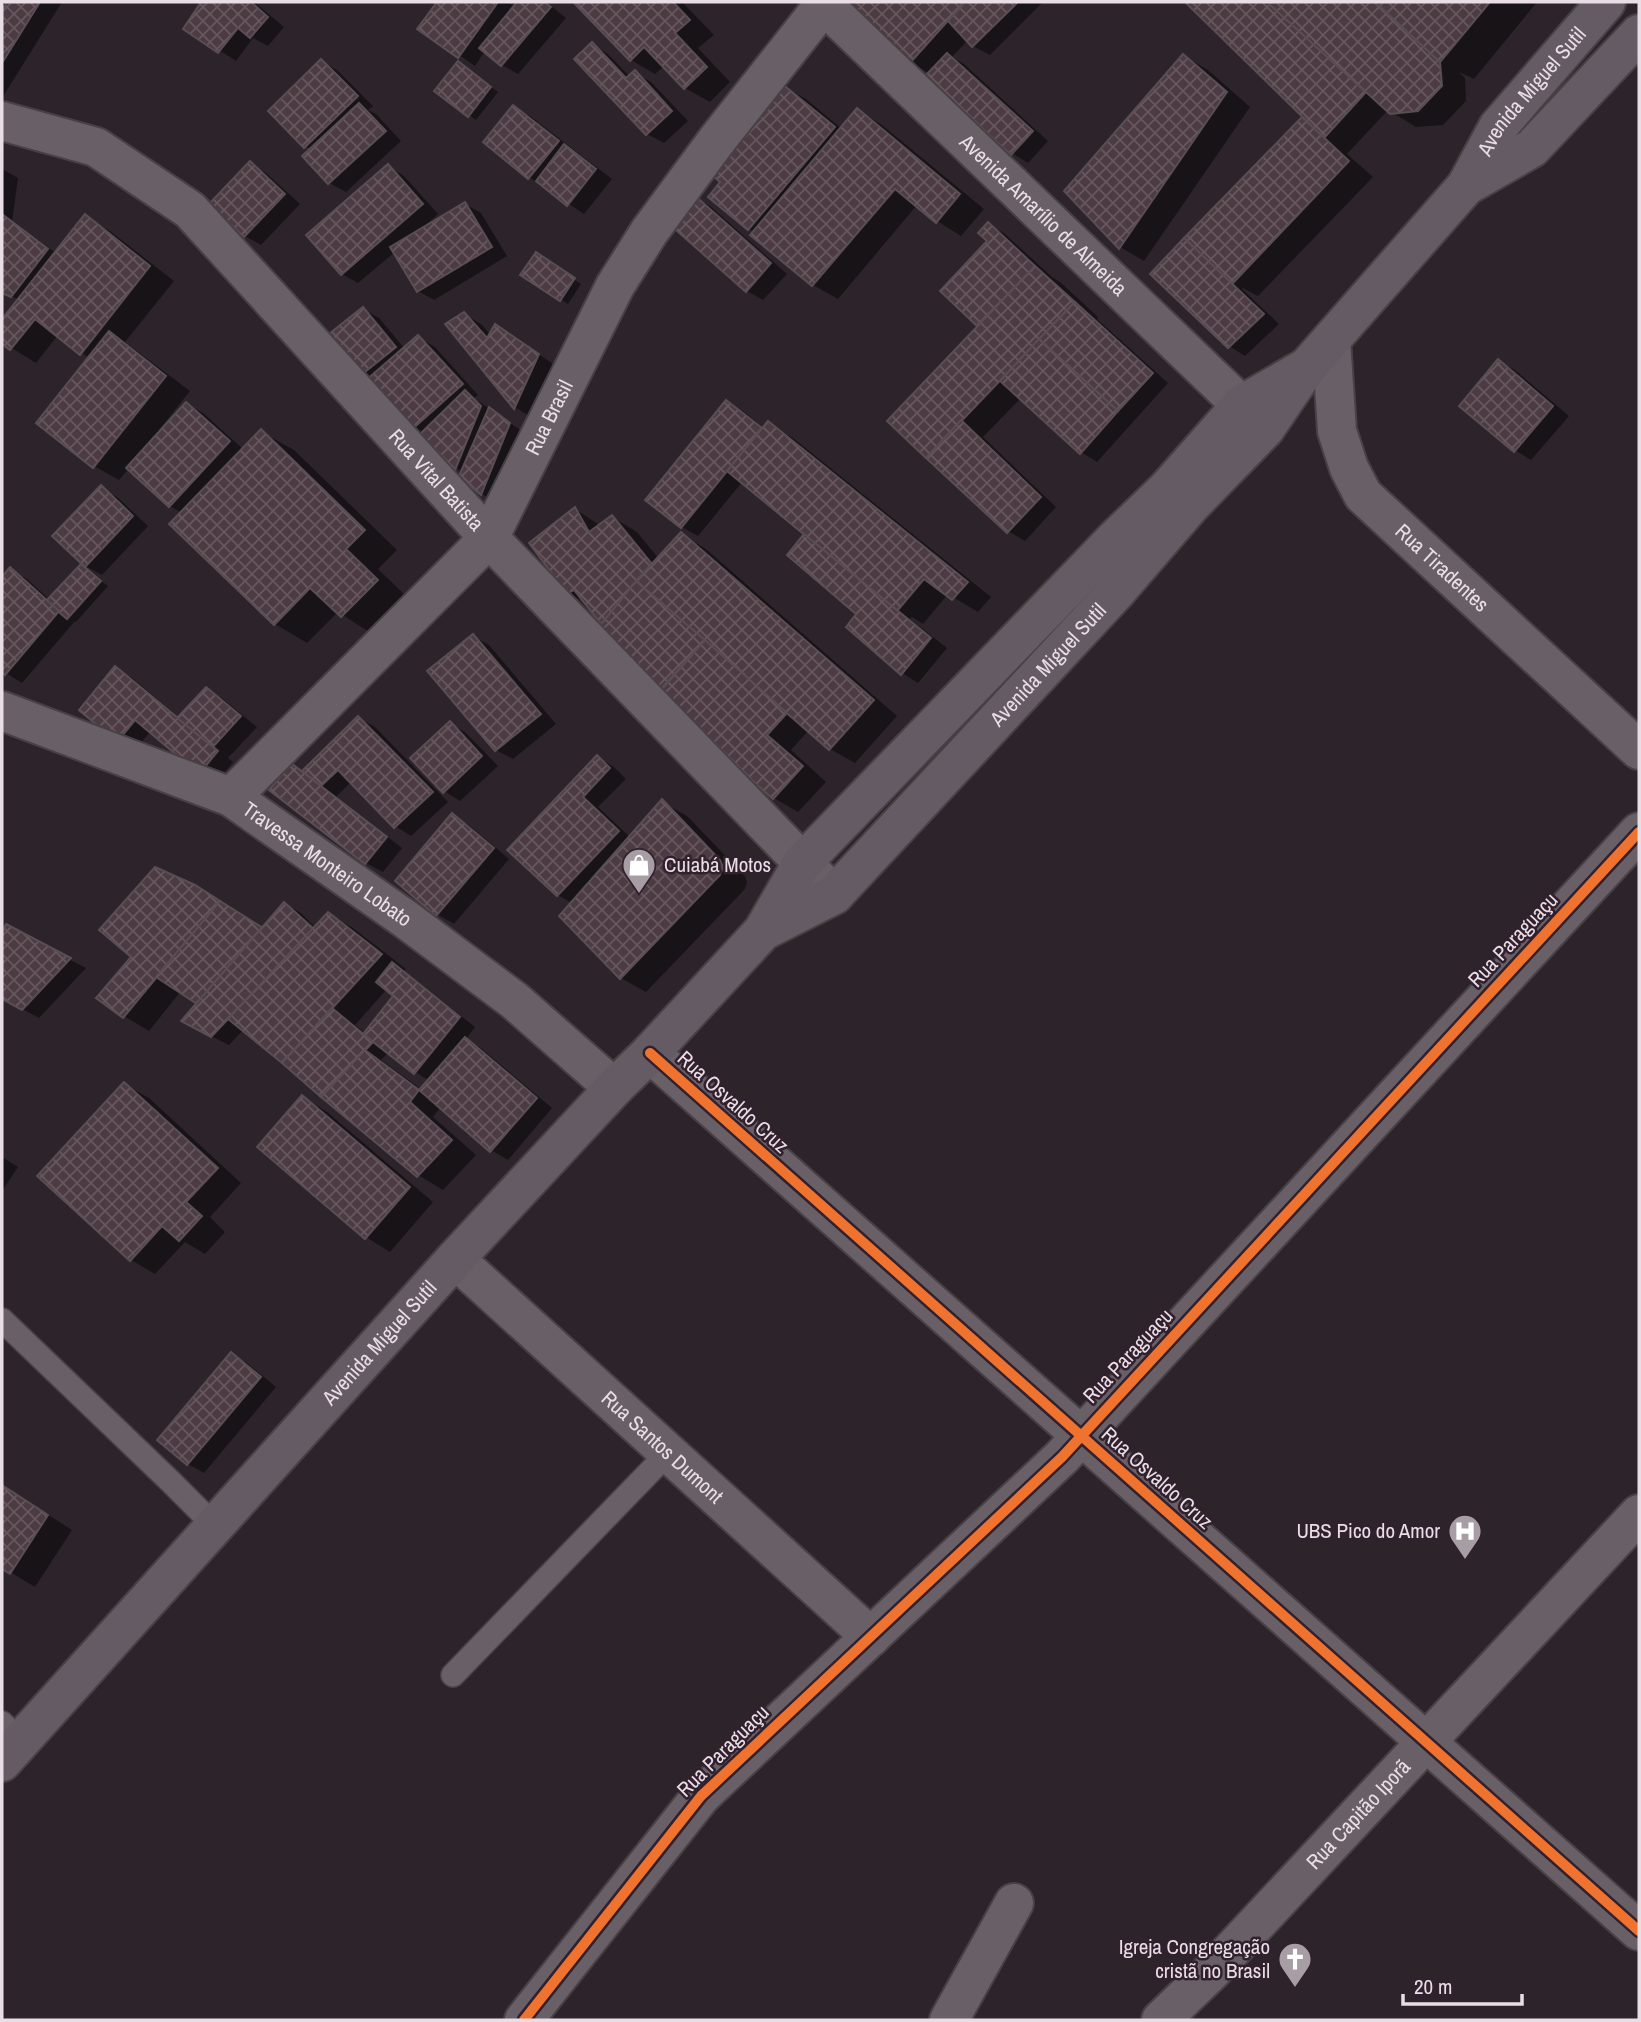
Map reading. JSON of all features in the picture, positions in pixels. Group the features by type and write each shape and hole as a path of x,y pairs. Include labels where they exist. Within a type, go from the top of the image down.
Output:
{"main road":[{"name":"Avenida Miguel Sutil","path":"8,1742 215,1526 455,1259 614,1088 650,1054 762,931 802,863 1115,539 1167,489 1253,417 1319,353 1466,186 1499,127 1606,2"},
{"name":"Avenida Miguel Sutil","path":"1466,186 1532,148 1639,34"},
{"name":"Avenida Miguel Sutil","path":"762,931 834,895 1115,593 1190,506 1253,417"}],"street":[{"name":"Avenida Amarílio de Almeida","path":"824,3 1253,417"},
{"name":"Rua Brasil","path":"230,797 489,538 615,286 656,222 824,3"},
{"name":"Rua Vital Batista","path":"2,121 96,147 190,210 489,538 834,895"},
{"name":"Rua Tiradentes","path":"1319,353 1337,431 1349,468 1363,495 1639,750"},
{"name":"Travessa Monteiro Lobato","path":"2,711 230,797 404,918 504,993 614,1088"},
{"name":"Rua Paraguaçu","path":"524,2020 701,1796 1062,1457 1639,832"},
{"name":"Rua Osvaldo Cruz","path":"650,1054 1639,1931"},
{"name":"Rua Santos Dumont","path":"455,1259 871,1637"},
{"name":"Rua Capitão Iporã","path":"1161,2020 1214,1969 1639,1514"},
{"path":"949,2020 1014,1903"}],"lane":[{"path":"2,1320 215,1526"},
{"path":"453,1675 668,1453"}],"building":[{"path":"7,2 40,2 2,63 2,10"},
{"path":"201,2 251,2 268,17 250,38 238,28 218,53 183,29"},
{"path":"437,2 498,2 458,58 417,29"},
{"path":"517,2 544,2 551,7 501,66 479,48"},
{"path":"573,2 673,2 690,20 675,33 707,67 684,89 644,47 630,61"},
{"path":"841,2 961,2 963,4 909,64"},
{"path":"965,2 1018,2 972,47 948,21"},
{"path":"1185,2 1267,2 1366,92 1324,138"},
{"path":"1267,2 1375,2 1440,62 1442,86 1418,111 1390,114"},
{"path":"1375,2 1490,2 1440,62"},
{"path":"592,42 626,78 635,70 672,111 646,135 574,59"},
{"path":"947,53 1033,131 1011,155 925,76"},
{"path":"1183,54 1227,92 1119,249 1064,191"},
{"path":"321,59 358,96 304,148 268,111"},
{"path":"458,61 491,87 468,117 434,91"},
{"path":"781,83 835,127 748,230 708,197 720,182 707,171"},
{"path":"359,103 386,131 328,184 302,156"},
{"path":"513,105 559,141 528,179 483,142"},
{"path":"857,108 960,194 936,223 895,189 812,286 750,235"},
{"path":"1302,117 1349,161 1232,284 1184,238"},
{"path":"564,144 596,169 567,206 536,181"},
{"path":"250,161 285,194 244,237 209,204"},
{"path":"388,164 423,204 341,275 306,235"},
{"path":"693,194 771,263 746,292 668,223"},
{"path":"465,202 492,247 417,292 390,247"},
{"path":"2,214 48,249 11,297 2,293"},
{"path":"85,214 150,266 80,355 35,319 10,350 2,344 2,319"},
{"path":"988,222 1035,266 977,326 940,291 987,241 978,233"},
{"path":"1184,238 1264,314 1228,348 1150,274"},
{"path":"536,252 575,278 560,301 520,275"},
{"path":"1035,266 1075,302 926,458 887,421"},
{"path":"1075,302 1153,373 1118,411 1039,339"},
{"path":"363,307 396,347 356,379 324,338"},
{"path":"464,312 487,338 495,324 539,354 514,409 445,324"},
{"path":"109,331 166,376 93,468 36,423"},
{"path":"418,335 463,384 410,431 365,381"},
{"path":"1039,339 1118,411 1080,454 1000,381"},
{"path":"1498,359 1553,406 1514,452 1459,406"},
{"path":"465,390 481,406 455,470 417,437"},
{"path":"726,400 762,428 681,528 645,500"},
{"path":"186,402 230,441 169,507 126,468"},
{"path":"489,407 510,423 481,495 459,476"},
{"path":"961,420 1041,497 1007,533 926,458"},
{"path":"768,421 968,582 952,600 924,579 897,611 727,471"},
{"path":"261,429 365,530 346,549 378,580 341,617 310,588 274,625 169,524"},
{"path":"101,485 133,516 85,567 52,536"},
{"path":"575,507 589,532 612,515 652,564 601,624 574,590 567,594 529,543"},
{"path":"681,532 874,700 829,750 636,581"},
{"path":"804,534 931,638 901,675 846,627 856,614 787,555"},
{"path":"81,564 101,581 67,619 46,601"},
{"path":"10,567 59,611 5,675 2,672 2,577"},
{"path":"636,581 705,640 661,689 594,633"},
{"path":"473,634 541,714 495,751 427,671"},
{"path":"705,640 787,713 767,735 803,766 773,799 656,696"},
{"path":"115,666 218,751 199,774 135,720 117,742 79,710"},
{"path":"206,687 241,716 213,747 177,718"},
{"path":"358,716 433,792 394,828 338,770 321,786 302,771"},
{"path":"450,721 482,756 443,793 410,758"},
{"path":"597,755 610,768 583,797 619,831 557,896 507,850"},
{"path":"291,763 387,837 365,864 269,790"},
{"name":"Cuiabá Motos","path":"662,799 720,860 723,867 720,875 620,979 559,916"},
{"path":"452,813 494,848 436,916 395,881"},
{"path":"155,867 195,885 220,901 123,1018 96,998 131,957 99,930"},
{"path":"220,901 263,928 197,1004 156,977"},
{"path":"284,902 314,929 211,1037 181,1021"},
{"path":"328,912 382,954 282,1063 228,1019"},
{"path":"6,924 71,958 22,1010 2,999 2,932"},
{"path":"392,962 460,1017 414,1074 363,1034 393,996 376,982"},
{"path":"332,1008 373,1042 321,1097 282,1063"},
{"path":"465,1037 537,1098 490,1152 419,1090"},
{"path":"365,1050 419,1090 410,1102 452,1140 417,1177 321,1097"},
{"path":"124,1082 218,1168 186,1202 202,1216 179,1241 162,1226 130,1261 37,1176"},
{"path":"302,1095 410,1187 365,1239 257,1147"},
{"path":"231,1352 261,1377 187,1465 157,1440"},
{"path":"2,1485 48,1515 10,1574 2,1569"}],"cycle path":[{"path":"524,2020 701,1796 1062,1457 1639,832"},
{"path":"650,1053 1639,1931"}],"place":[{"name":"Cuiabá Motos","path":"639,895"},
{"name":"UBS Pico do Amor","path":"1465,1561"},
{"name":"Igreja Congregação cristã no Brasil","path":"1295,1989"}]}
